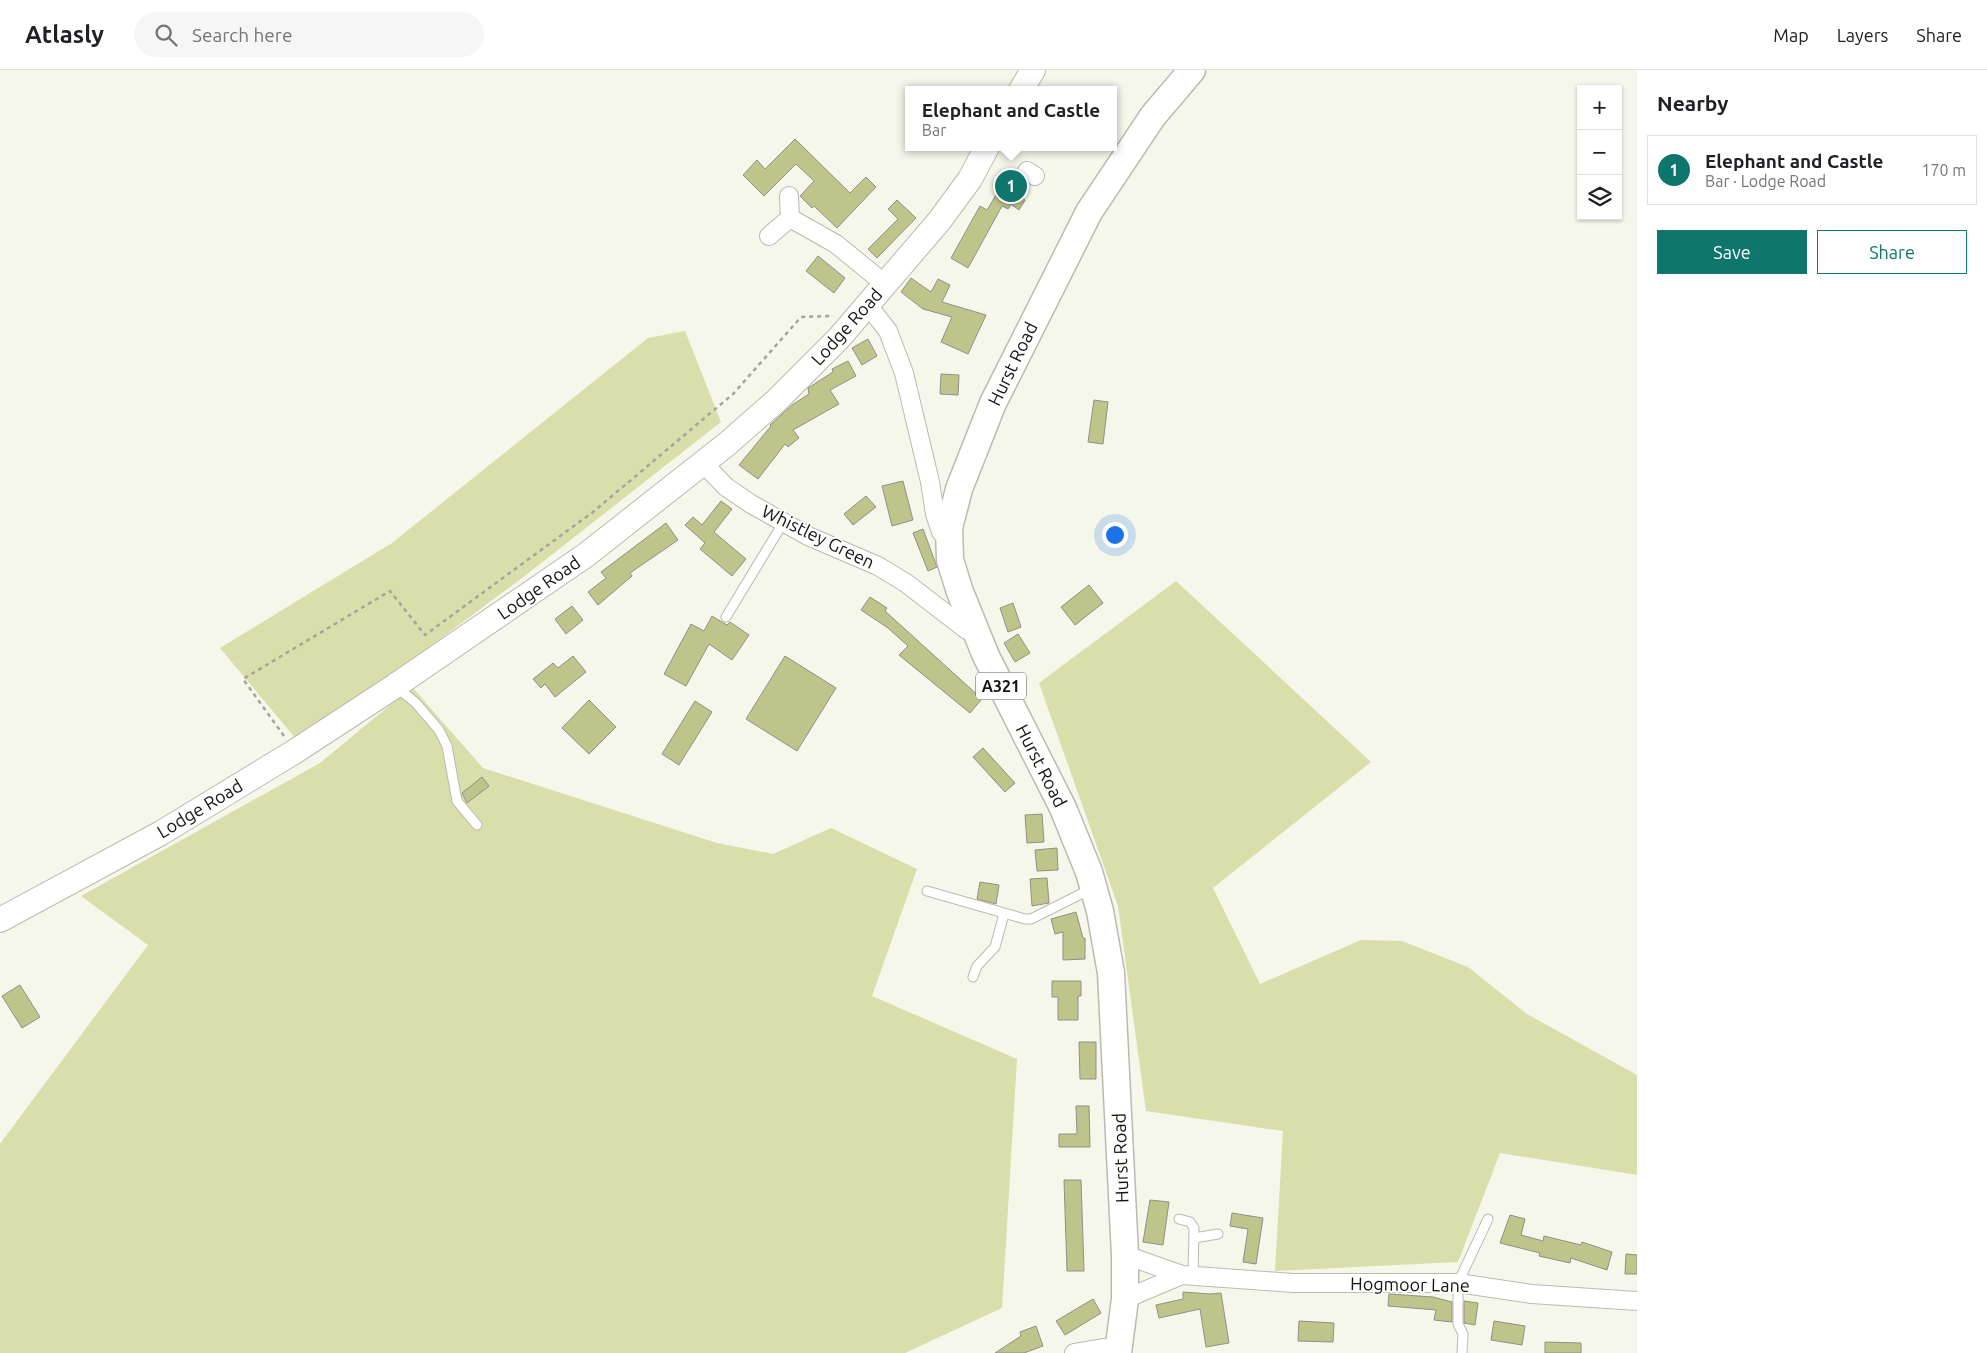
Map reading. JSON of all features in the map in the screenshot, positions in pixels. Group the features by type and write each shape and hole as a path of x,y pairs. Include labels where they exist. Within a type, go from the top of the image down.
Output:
{"main road":[{"path":"1023,86 1033,70"},
{"name":"Hurst Road","path":"1118,1351 1125,1298 1125,1255 1111,973 1094,887 1063,808 976,632 950,560 949,542 952,510 993,403 1088,212 1153,116 1192,70"},
{"name":"Lodge Road","path":"0,920 160,833 294,752 395,686 586,555 703,463 776,401 826,351 950,207 970,179 985,151"}],"street":[{"path":"788,196 790,218"},
{"path":"790,218 836,244 885,284"},
{"path":"769,236 790,218"},
{"path":"862,309 888,331 904,373 930,482 935,514 941,532 949,542"},
{"name":"Whistley Green","path":"703,463 726,487 783,523 878,566 938,606 967,630 976,632"},
{"path":"930,482 959,489"},
{"path":"938,606 960,592"},
{"name":"Hogmoor Lane","path":"1125,1255 1188,1276 1293,1283 1458,1283 1532,1294 1637,1301"},
{"name":"Hogmoor Lane","path":"1125,1298 1188,1276"},
{"path":"1074,1353 1103,1348 1118,1351"}],"lane":[{"path":"726,618 783,523"},
{"path":"395,686 416,703 439,730 447,746 457,801 477,825"},
{"path":"927,891 1004,914 1031,919 1094,887"},
{"path":"973,977 977,966 995,947 1004,914"},
{"path":"1462,1353 1463,1334 1458,1324 1458,1283 1488,1219"},
{"path":"1179,1220 1190,1222 1194,1228 1188,1276"},
{"path":"1194,1238 1218,1234"}],"path":[{"path":"294,752 243,678 390,590 425,635 593,512 733,394 801,317 862,309"}],"green space":[{"path":"685,331 721,422 526,575 405,665 296,739 220,648 392,543 648,338"},
{"path":"1176,581 1371,762 1213,888 1260,984 1361,940 1402,941 1468,967 1527,1014 1637,1075 1637,1175 1500,1153 1458,1262 1275,1271 1283,1131 1146,1111 1118,906 1039,683"},
{"path":"412,687 483,768 717,843 773,854 831,828 917,869 872,996 1017,1059 1002,1308 905,1353 0,1353 0,1144 148,945 81,896 320,763"}],"building":[{"path":"795,139 850,193 866,177 876,187 837,228 814,206 812,208 800,196 814,181 796,164 764,196 743,175 757,160 765,169"},
{"path":"1012,168 1025,182 1017,195 1025,200 1019,210 1011,204 1008,209 1002,206 968,268 951,258 980,206 987,210"},
{"path":"897,200 916,218 877,258 868,249 898,219 888,209"},
{"path":"818,256 845,278 834,293 806,271"},
{"path":"911,278 931,292 938,279 950,285 942,302 986,315 968,354 941,342 952,317 923,309 901,292"},
{"path":"868,339 877,356 862,365 852,348"},
{"path":"848,361 856,376 830,390 839,404 793,430 799,438 788,447 785,444 758,479 739,465 770,425 792,405 809,394 808,388 833,372 832,369"},
{"path":"941,374 959,375 958,395 940,394"},
{"path":"1094,400 1108,402 1103,444 1088,442"},
{"path":"903,481 913,520 892,526 882,486"},
{"path":"866,496 876,507 853,525 844,514"},
{"path":"721,501 732,509 714,532 746,559 732,576 700,549 705,543 685,525 693,517 702,525"},
{"path":"666,523 678,540 630,573 632,576 598,605 588,592 606,578 601,572"},
{"path":"923,529 937,567 928,571 913,533"},
{"path":"1089,585 1103,603 1075,625 1061,607"},
{"path":"870,597 887,608 885,611 982,699 970,713 899,655 908,646 888,628 861,610"},
{"path":"1013,603 1021,627 1008,632 1000,608"},
{"path":"572,606 583,620 566,634 555,619"},
{"path":"712,616 727,625 730,622 749,635 732,660 709,644 686,686 664,674 691,624 704,631"},
{"path":"1018,634 1030,653 1015,662 1004,643"},
{"path":"573,656 586,672 555,697 545,684 541,688 533,679 553,663 558,668"},
{"path":"785,656 836,688 797,751 746,719"},
{"path":"589,700 616,727 589,754 562,728"},
{"path":"695,701 712,712 679,765 662,754"},
{"path":"983,748 1015,783 1005,792 973,757"},
{"path":"482,777 489,786 467,803 462,793"},
{"path":"1042,814 1044,842 1027,843 1025,815"},
{"path":"1057,848 1058,870 1037,871 1035,850"},
{"path":"1047,878 1049,903 1032,906 1030,879"},
{"path":"980,882 999,885 996,904 977,899"},
{"path":"1076,912 1083,938 1085,938 1085,959 1063,960 1063,932 1055,934 1051,919"},
{"path":"1052,981 1081,981 1081,996 1078,996 1078,1020 1058,1020 1058,997 1052,997"},
{"path":"20,985 40,1017 22,1028 2,996"},
{"path":"1079,1042 1096,1042 1096,1079 1080,1079"},
{"path":"1076,1106 1089,1106 1090,1147 1059,1147 1059,1134 1077,1134"},
{"path":"1064,1180 1081,1180 1084,1271 1067,1271"},
{"path":"1150,1200 1169,1202 1163,1245 1143,1242"},
{"path":"1232,1213 1263,1218 1256,1264 1243,1262 1248,1229 1230,1226"},
{"path":"1510,1215 1525,1219 1521,1235 1543,1241 1544,1236 1581,1245 1582,1242 1612,1252 1607,1270 1571,1258 1570,1263 1539,1256 1540,1253 1500,1243"},
{"path":"1626,1254 1637,1255 1637,1274 1625,1274"},
{"path":"1183,1292 1221,1293 1229,1343 1206,1347 1200,1309 1159,1318 1156,1305 1183,1299"},
{"path":"1389,1294 1433,1297 1452,1302 1452,1322 1434,1320 1436,1310 1388,1306"},
{"path":"1093,1299 1101,1313 1065,1335 1056,1321"},
{"path":"1464,1301 1478,1303 1475,1325 1464,1323"},
{"path":"1299,1321 1334,1323 1333,1342 1298,1341"},
{"path":"1494,1321 1525,1326 1522,1345 1491,1340"},
{"path":"1036,1326 1043,1346 1024,1353 995,1353 1021,1336 1020,1332"},
{"path":"1545,1342 1581,1343 1581,1353 1545,1353"}],"place":[{"name":"Elephant and Castle","path":"1011,186"}]}
